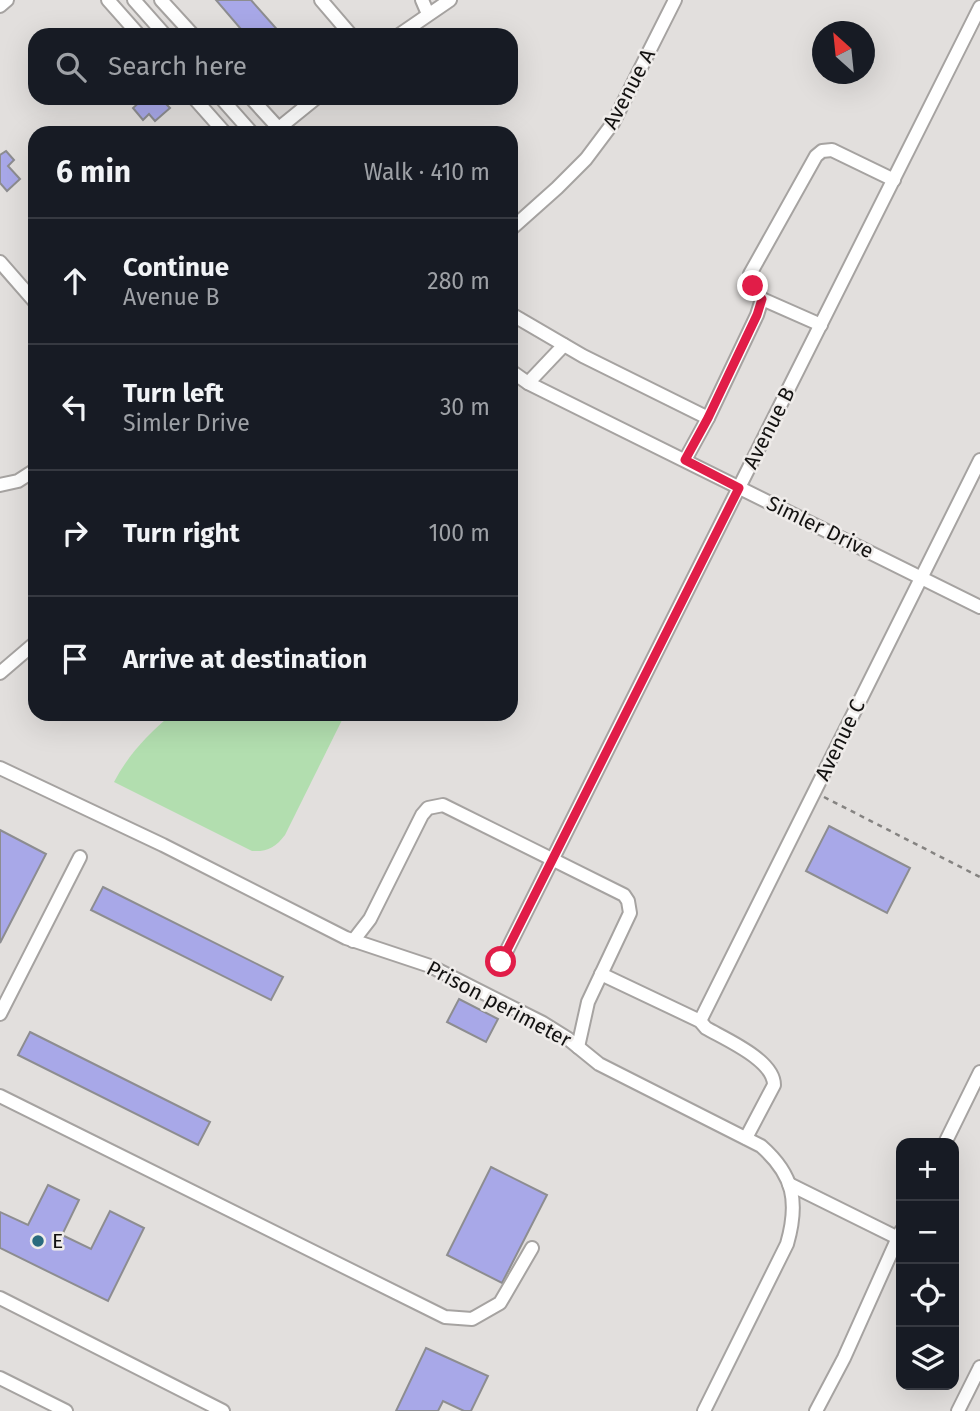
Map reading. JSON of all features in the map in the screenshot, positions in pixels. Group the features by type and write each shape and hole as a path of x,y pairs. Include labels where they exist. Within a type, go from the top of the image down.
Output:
{"street":[{"path":"0,6 7,0"},
{"path":"108,0 133,28"},
{"path":"134,0 159,28"},
{"path":"161,0 187,28"},
{"path":"321,0 345,28"},
{"path":"422,0 428,14"},
{"path":"409,28 450,0"},
{"name":"Avenue A","path":"518,223 586,159 614,123 675,0"},
{"name":"Avenue B","path":"501,962 980,8"},
{"path":"200,105 219,126"},
{"path":"227,105 246,126"},
{"path":"258,105 277,126"},
{"path":"285,126 308,105"},
{"path":"821,326 762,299 753,286 750,274 816,156 822,151 832,150 894,180"},
{"path":"0,262 28,294"},
{"path":"685,460 708,418 762,299"},
{"path":"518,318 564,345 708,418"},
{"path":"528,383 564,345"},
{"name":"Simler Drive","path":"518,376 980,607"},
{"name":"Avenue C","path":"700,1021 980,460"},
{"path":"0,485 18,481 28,475"},
{"path":"0,673 28,649"},
{"name":"Prison perimeter","path":"0,768 163,845 353,941 430,966 543,1023 599,1064 761,1146 778,1161 793,1196 793,1222 787,1244 704,1411"},
{"path":"353,941 370,919 422,815 428,808 443,805 624,895 628,901 630,913 588,1002 578,1047"},
{"path":"0,1014 80,857"},
{"path":"601,974 700,1021 706,1028 760,1060 774,1077 774,1085 746,1138"},
{"path":"947,1138 980,1072"},
{"path":"0,1096 444,1317 472,1320 500,1303 532,1248"},
{"path":"789,1184 896,1233"},
{"path":"816,1411 844,1358 896,1244"},
{"path":"1,1304 223,1411"},
{"path":"958,1411 980,1367"},
{"path":"0,1378 66,1411"}],"path":[{"path":"814,793 980,877"}],"green space":[{"path":"164,721 342,721 285,835 271,848 262,851 252,851 114,782 139,745"}],"building":[{"path":"216,0 251,0 276,28 240,28"},
{"path":"136,105 167,105 170,108 155,121 149,114 143,120 133,108"},
{"path":"6,151 14,160 8,166 20,179 7,191 0,183 0,155"},
{"path":"829,826 910,868 887,913 806,871"},
{"path":"0,830 46,854 0,943"},
{"path":"103,887 283,977 271,1000 91,910"},
{"path":"459,999 498,1019 486,1042 447,1022"},
{"path":"30,1032 210,1122 198,1145 18,1055"},
{"path":"491,1167 547,1195 502,1283 447,1255"},
{"name":"E","path":"48,1185 79,1200 62,1235 91,1249 110,1211 144,1228 108,1301 0,1248 0,1212 28,1225"},
{"path":"426,1348 488,1376 471,1411 464,1411 443,1401 438,1411 396,1411"}],"place":[{"name":"E","path":"38,1241"}],"route":[{"path":"501,962 739,488 685,460 757,315 762,299 753,286"}]}
